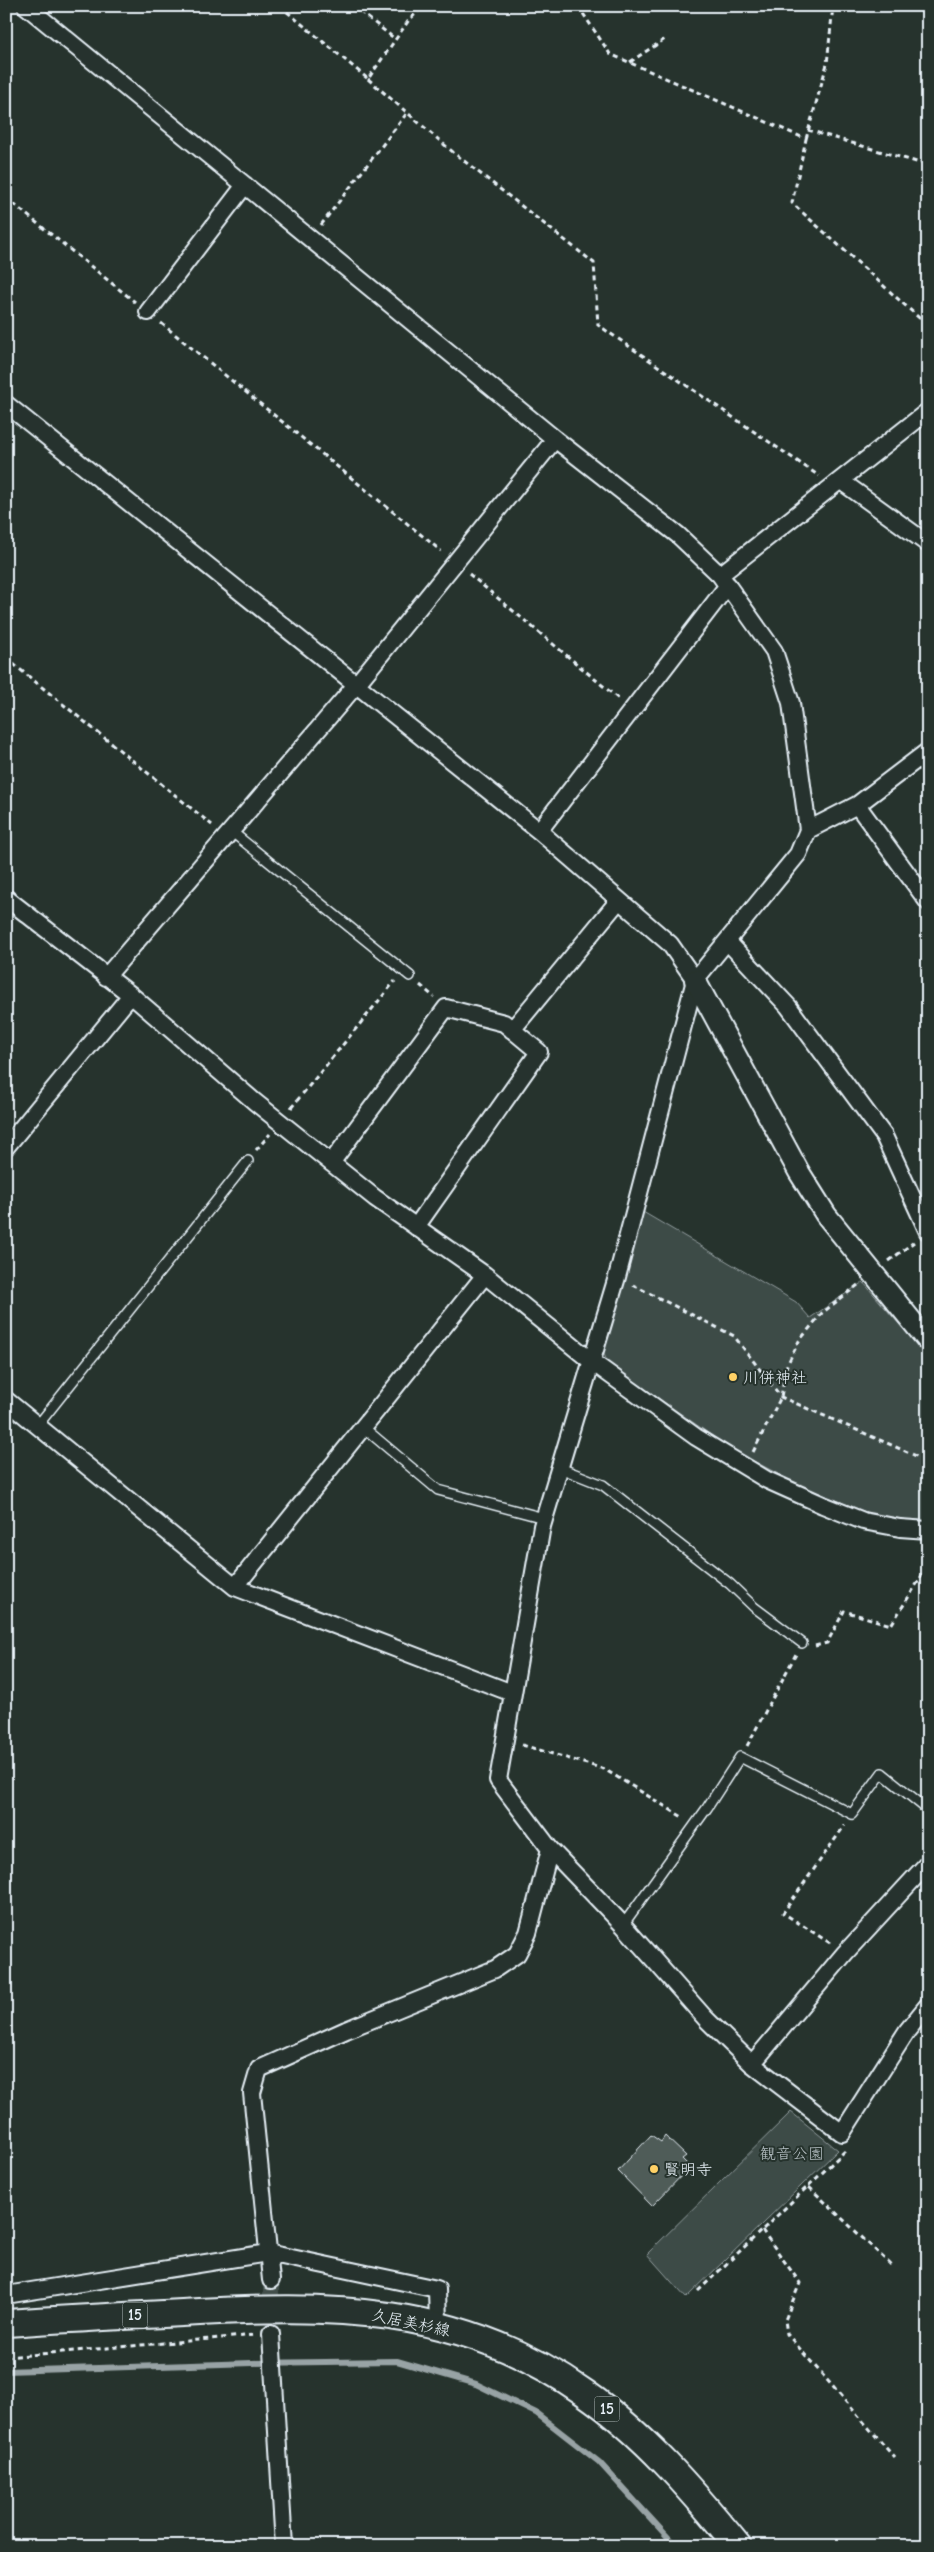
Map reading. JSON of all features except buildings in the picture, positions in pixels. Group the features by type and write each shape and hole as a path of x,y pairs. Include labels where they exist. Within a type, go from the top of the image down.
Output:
{"main road":[{"name":"久居美杉線","path":"6,2323 263,2308 342,2309 438,2324 511,2351 584,2392 646,2443 738,2546"}],"street":[{"path":"26,6 554,439 678,535 724,580 774,651 791,703 808,830 798,854 695,980 617,1277 544,1518 498,1780 550,1849 623,1925 706,2019 752,2064 842,2133 907,2031 928,2005"},
{"path":"148,312 245,185"},
{"path":"6,404 539,831 670,944 695,980 799,1172 826,1215 928,1341"},
{"path":"539,831 632,710 724,580 837,483 928,411"},
{"path":"106,977 356,685 554,439"},
{"path":"837,483 928,544"},
{"path":"808,830 856,805 928,751"},
{"path":"856,805 928,902"},
{"path":"6,898 131,995 331,1163 485,1275 591,1361 696,1437 744,1468 767,1480 863,1521 900,1528 928,1530"},
{"path":"512,1030 619,900"},
{"path":"726,941 788,1006 884,1136 927,1232"},
{"path":"6,1147 131,995"},
{"path":"331,1163 446,1008 504,1023 540,1052 416,1226"},
{"path":"235,1587 485,1275"},
{"path":"6,1400 235,1587 512,1693"},
{"path":"270,2280 252,2093 259,2069 346,2030 495,1969 517,1954 528,1933 550,1849"},
{"path":"752,2064 845,1953 928,1863"},
{"path":"6,2294 268,2253 437,2289 438,2324"},
{"path":"271,2341 284,2546"}],"lane":[{"path":"228,834 406,974"},
{"path":"38,1425 248,1160"},
{"path":"363,1427 438,1490 544,1518"},
{"path":"560,1468 603,1485 730,1584 754,1607 802,1643"},
{"path":"623,1925 695,1825 740,1757 852,1814 882,1773 928,1810"}],"path":[{"path":"280,6 454,153 594,263 598,325 837,483"},
{"path":"353,6 395,39"},
{"path":"368,79 408,20 424,6"},
{"path":"578,6 610,54 806,138"},
{"path":"833,6 827,64 808,130 792,203 928,326"},
{"path":"629,62 665,40"},
{"path":"310,239 407,113"},
{"path":"808,130 920,163 928,158"},
{"path":"6,198 455,562 632,710"},
{"path":"6,658 228,834"},
{"path":"248,1160 406,974 446,1008"},
{"path":"744,1468 781,1397 786,1367 799,1341 822,1313 927,1232"},
{"path":"617,1277 734,1336 781,1397 928,1461"},
{"path":"740,1757 802,1643 814,1646 827,1643 844,1611 891,1625 928,1566"},
{"path":"505,1739 604,1769 695,1825"},
{"path":"845,1953 783,1914 852,1814"},
{"path":"698,2291 846,2149 842,2133"},
{"path":"808,2187 891,2265"},
{"path":"762,2230 800,2283 785,2320 787,2334 894,2457"},
{"path":"6,2357 271,2341"}],"green space":[{"path":"643,1212 796,1302 810,1318 863,1282 928,1358 928,1523 876,1516 799,1485 731,1449 607,1362 603,1351"},
{"name":"観音公園","path":"791,2112 838,2150 686,2298 647,2254"}],"waterway":[{"path":"6,2371 252,2363 397,2361 476,2384 536,2413 599,2462 676,2546"}],"tunnel":[{"path":"271,2280 271,2334"}],"place":[{"name":"川併神社","path":"733,1377"},
{"name":"賢明寺","path":"654,2169"}]}
